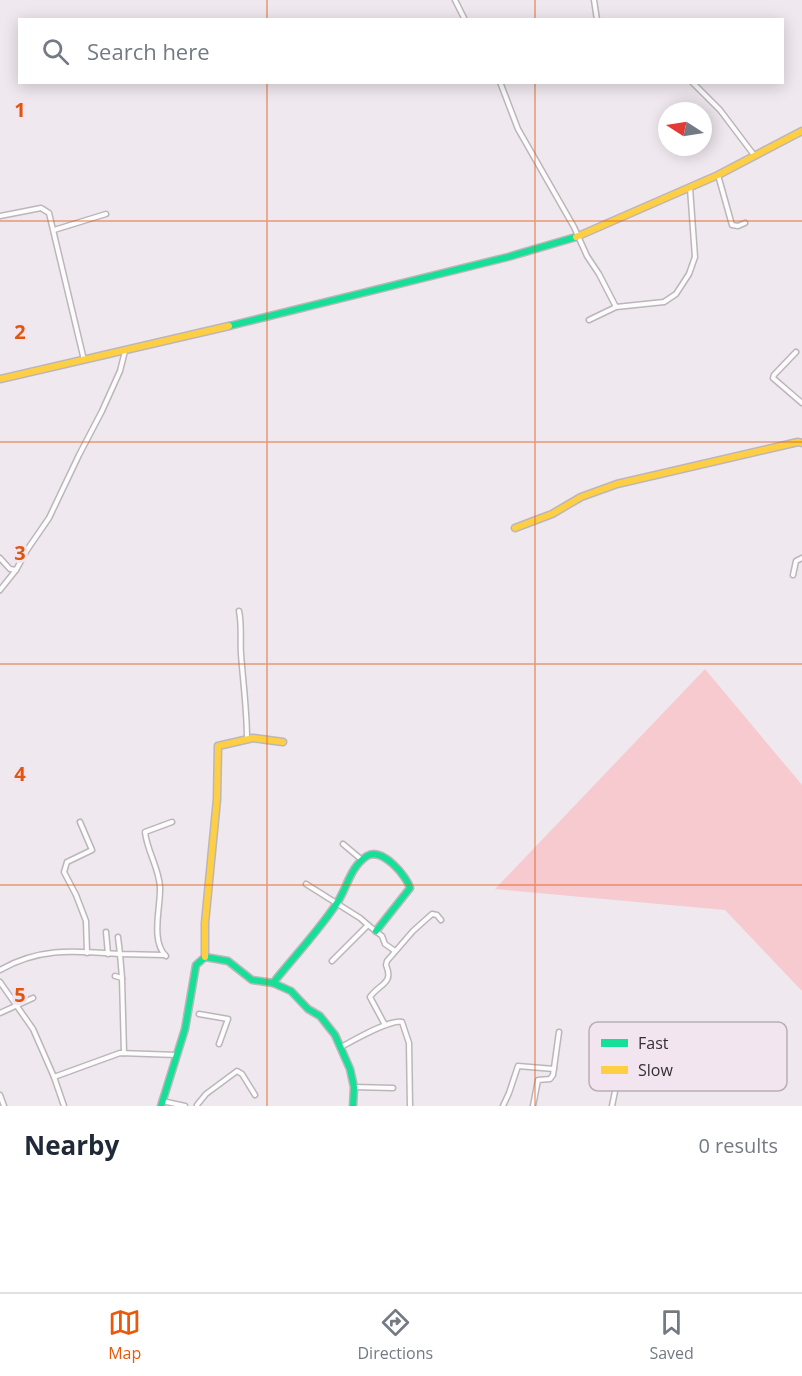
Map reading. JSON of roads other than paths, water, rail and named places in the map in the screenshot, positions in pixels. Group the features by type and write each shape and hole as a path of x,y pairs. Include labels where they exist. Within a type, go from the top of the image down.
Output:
{"street":[{"path":"455,0 464,18"},
{"path":"594,0 597,18"},
{"path":"501,84 518,129 616,307"},
{"path":"694,84 720,110 754,155"},
{"path":"0,379 382,290 578,236 718,175 802,131"},
{"path":"718,175 732,225 738,226 745,223"},
{"path":"589,320 616,307 669,300 676,294 694,265 696,245 690,188"},
{"path":"0,216 42,208 49,213 84,361"},
{"path":"54,230 106,214"},
{"path":"0,590 50,518 120,371 125,351"},
{"path":"796,352 773,378 802,403"},
{"path":"515,528 552,514 589,493 617,484 798,442 802,443"},
{"path":"0,558 10,569 16,570"},
{"path":"793,575 796,561 802,558"},
{"path":"239,611 247,706 247,739"},
{"path":"185,1106 162,1103 190,1006 196,965 205,957 205,923 217,799 218,746 253,738 283,742"},
{"path":"80,822 92,850 67,862 64,872 86,921 87,953"},
{"path":"0,970 33,955 62,951 166,955 159,944 157,915 160,886 145,832 172,822"},
{"path":"344,844 362,860"},
{"path":"273,982 337,903 352,872 362,860 372,854 379,854 410,885 409,891 376,931"},
{"path":"306,884 368,924 382,936 385,944 395,951"},
{"path":"385,1025 370,997 388,978 386,965 395,951 432,914 441,920"},
{"path":"332,961 368,924"},
{"path":"106,932 108,954"},
{"path":"118,937 122,978 124,1053"},
{"path":"205,957 234,964 252,980 273,982 296,994 308,1009 320,1016 330,1027 350,1069 354,1087 353,1106"},
{"path":"115,976 122,978"},
{"path":"0,982 33,1029 64,1106"},
{"path":"0,1013 33,998"},
{"path":"199,1014 228,1019 219,1044"},
{"path":"341,1047 385,1025 396,1021 402,1022 408,1036 410,1106"},
{"path":"533,1106 538,1080 550,1079 554,1069 559,1032"},
{"path":"54,1077 124,1053 177,1055"},
{"path":"503,1106 510,1093 518,1066 554,1069"},
{"path":"195,1106 206,1094 237,1071 240,1071 255,1095"},
{"path":"354,1087 393,1088"},
{"path":"612,1106 615,1091"},
{"path":"0,1095 4,1106"}]}
